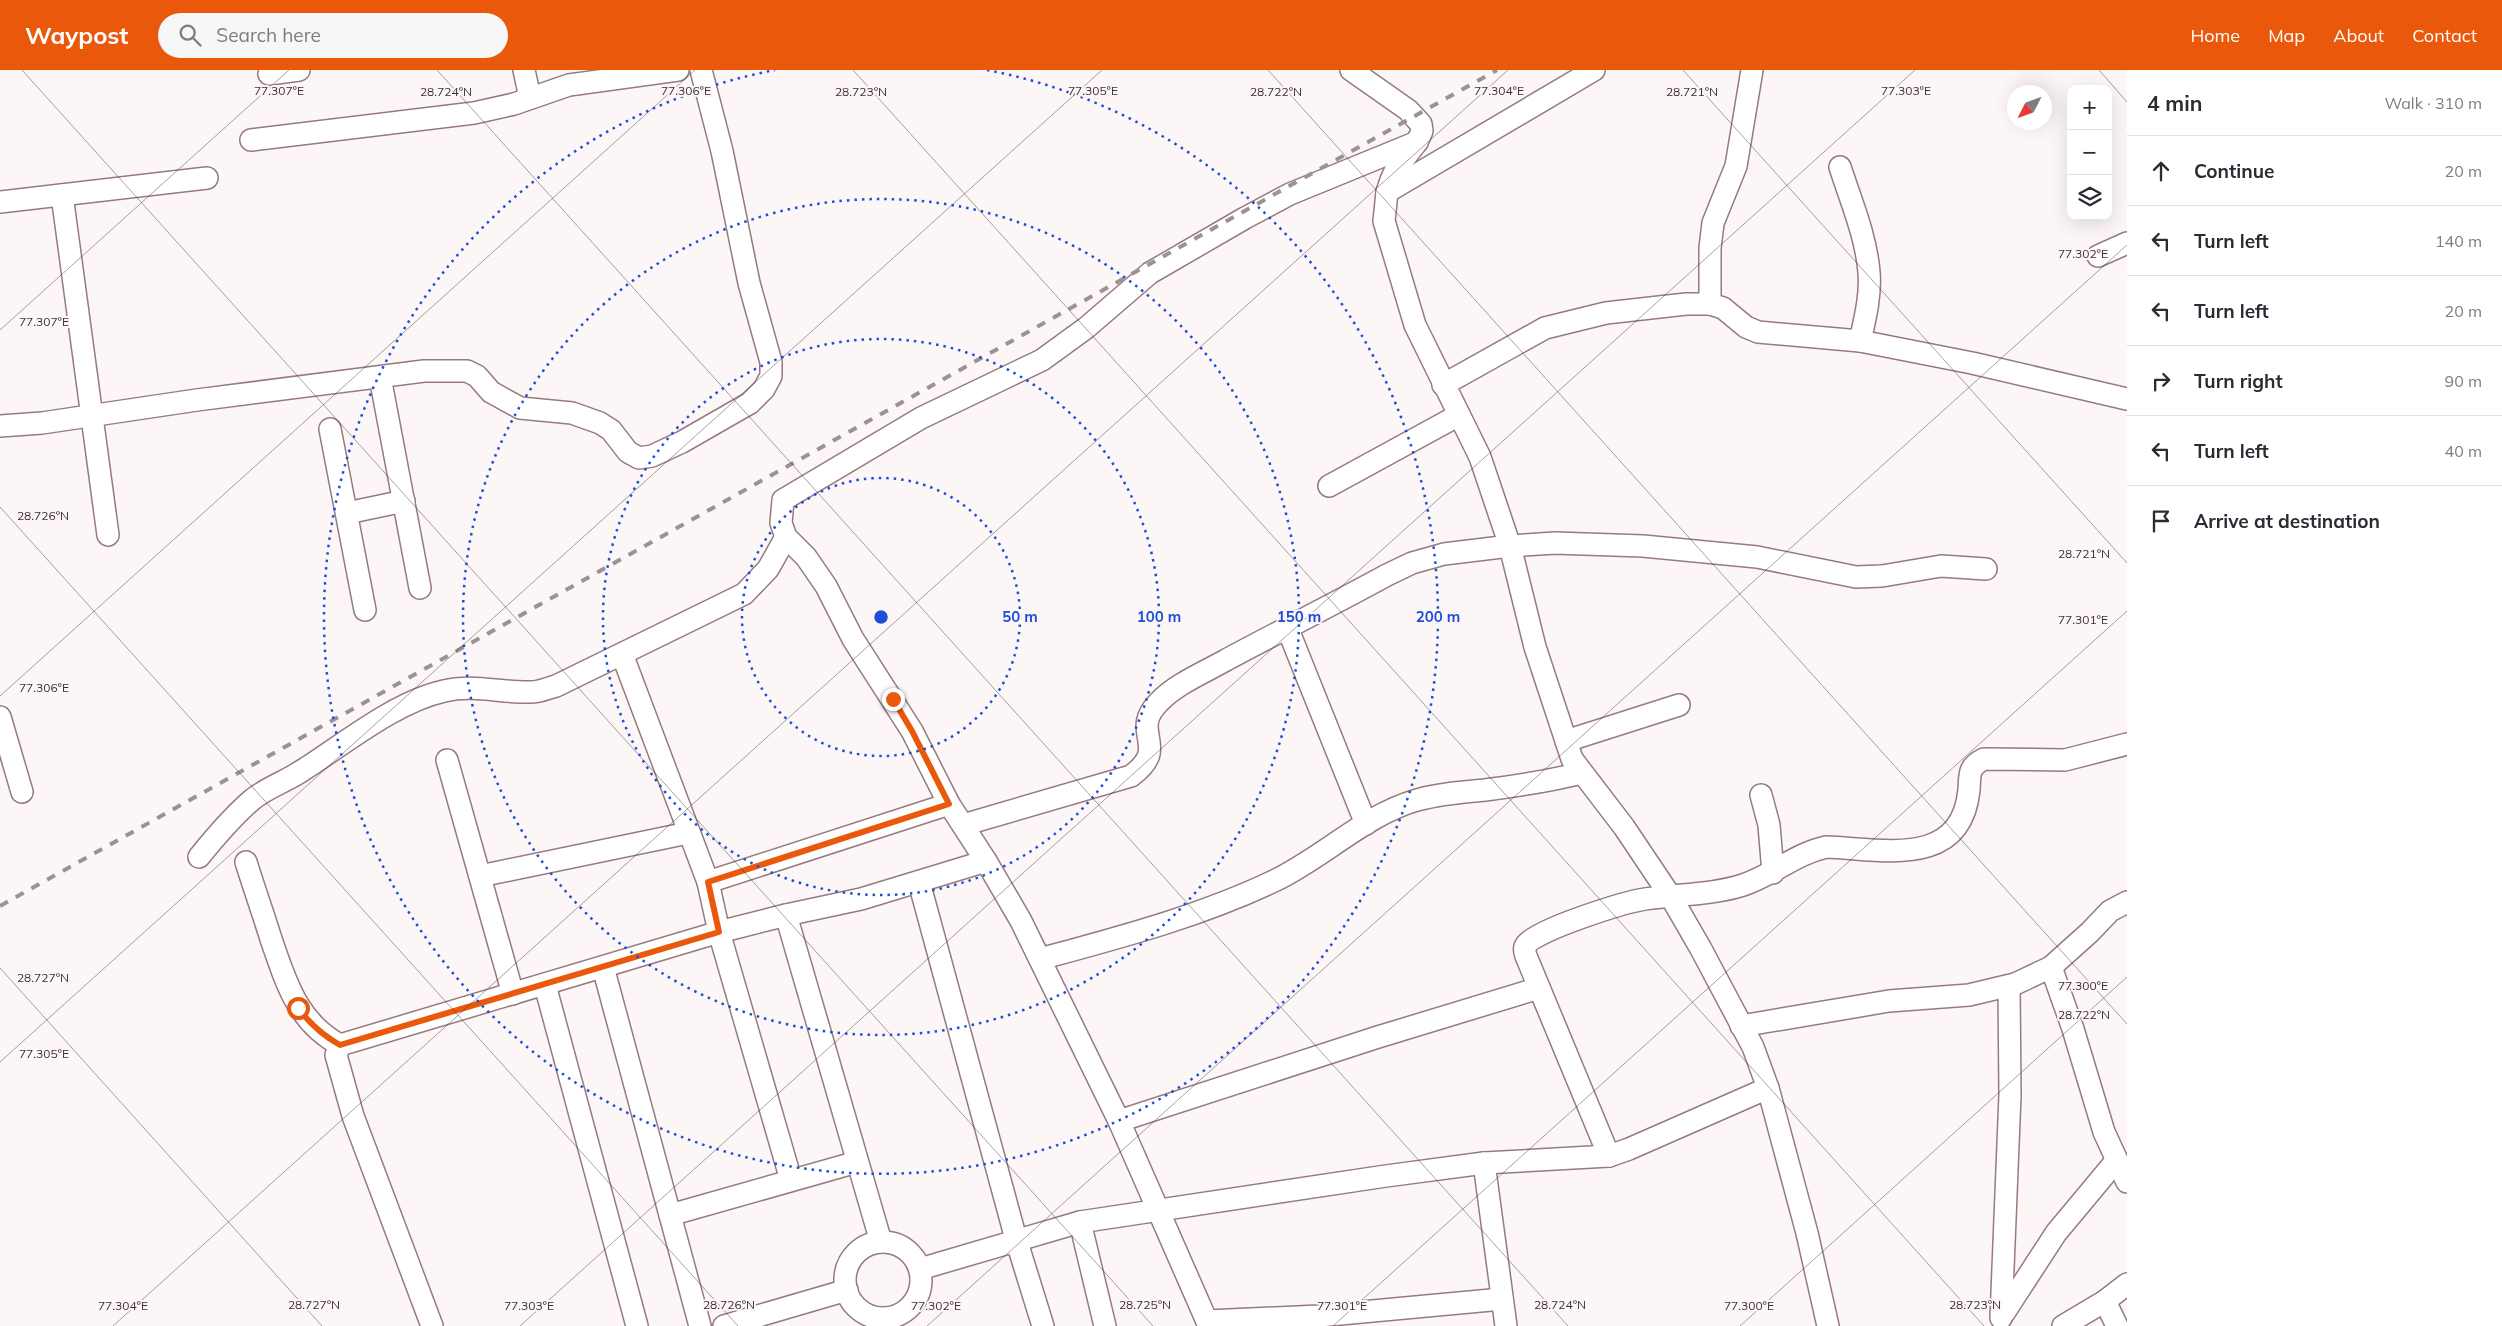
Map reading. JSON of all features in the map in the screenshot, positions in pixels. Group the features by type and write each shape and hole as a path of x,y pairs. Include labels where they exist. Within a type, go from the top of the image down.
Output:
{"street":[{"path":"269,74 299,70"},
{"path":"524,70 530,98"},
{"path":"251,140 474,112 530,98 569,85 678,70"},
{"path":"0,426 42,423 424,371 467,371 477,376 491,392 520,408 572,413 600,424 611,430 628,452 640,458 652,456 682,442 750,403 764,389 771,376 771,362 750,283 722,151 701,70"},
{"path":"1351,70 1416,116 1421,124 1422,131 1417,142 1396,169 1387,192 1384,221 1401,272 1415,325 1480,458 1510,546 1535,647 1572,759 1624,827 1671,897 1753,1047 1768,1088 1807,1233 1828,1326"},
{"path":"1387,192 1594,70"},
{"path":"1710,304 1710,248 1713,223 1736,166 1752,70"},
{"path":"1417,142 1290,194 1150,273 1086,328 1042,360 927,414 783,500 781,523 786,537 806,557 826,586 853,638 912,731 949,804 986,861 1040,960 1119,1121 1208,1324 1502,1300"},
{"path":"1840,167 1865,245 1870,273 1868,302 1860,341"},
{"path":"0,202 207,178"},
{"path":"62,195 108,535"},
{"path":"2098,256 2127,242"},
{"path":"1443,385 1546,328 1606,313 1686,304 1710,304 1723,308 1746,327 1758,332 1860,341 1972,363 2127,399"},
{"path":"380,377 420,588"},
{"path":"1329,486 1460,415"},
{"path":"330,429 365,610"},
{"path":"347,513 404,501"},
{"path":"199,857 227,823 255,797 300,772 360,732 414,702 433,694 453,690 541,690 556,686 744,594 768,570 786,537"},
{"path":"964,825 1131,776 1144,766 1150,757 1150,745 1146,727 1147,716 1160,701 1210,669 1287,627 1412,564 1444,554 1510,546 1597,543 1774,559 1856,577 1882,576 1941,566 1986,569"},
{"path":"1287,627 1366,824"},
{"path":"622,654 708,882 719,932 792,1180"},
{"path":"1566,741 1679,704"},
{"path":"0,716 22,792"},
{"path":"1608,1156 1524,949 1532,939 1571,922 1621,904 1736,887 1773,872 1801,854 1826,847 1905,850 1929,846 1944,840 1957,829 1964,818 1971,771 1974,764 1984,759 2065,760 2127,744"},
{"path":"447,760 513,994"},
{"path":"1040,960 1146,930 1239,897 1278,879 1392,809 1417,800 1447,794 1550,781 1581,773"},
{"path":"1761,795 1769,825 1773,872"},
{"path":"708,882 949,804"},
{"path":"480,876 688,833"},
{"path":"246,862 288,988 298,1008 314,1027 340,1045 719,932 862,899 986,861"},
{"path":"919,882 1016,1239 1043,1326"},
{"path":"1741,1026 1889,1001 1969,995 2009,986 2051,966 2090,932 2110,911 2127,902"},
{"path":"786,915 880,1242"},
{"path":"2051,966 2073,1029 2104,1132 2127,1182"},
{"path":"603,967 700,1326"},
{"path":"545,985 637,1326"},
{"path":"1999,1322 2010,1095 2009,986"},
{"path":"1119,1121 1387,1034 1539,988"},
{"path":"340,1045 336,1055 353,1116 432,1326"},
{"path":"920,1269 1016,1239 1080,1222 1484,1163 1608,1156 1629,1149 1768,1088"},
{"path":"1999,1322 2014,1294 2056,1233 2116,1161"},
{"path":"670,1215 857,1162"},
{"path":"1484,1163 1506,1326"},
{"path":"1080,1222 1105,1326"},
{"path":"880,1242 893,1243 904,1248 914,1257 920,1269 919,1294 904,1320 877,1318 865,1314 856,1306 847,1290 846,1272 850,1261 858,1251 869,1244 880,1242"},
{"path":"2063,1326 2105,1301 2127,1284"},
{"path":"724,1326 760,1321 847,1290"},
{"path":"2105,1301 2117,1326"}],"railway":[{"path":"0,906 1497,70"}],"route":[{"path":"298,1008 314,1027 340,1045 353,1039 545,985 719,932 708,882 949,804 912,731 893,699"}]}
